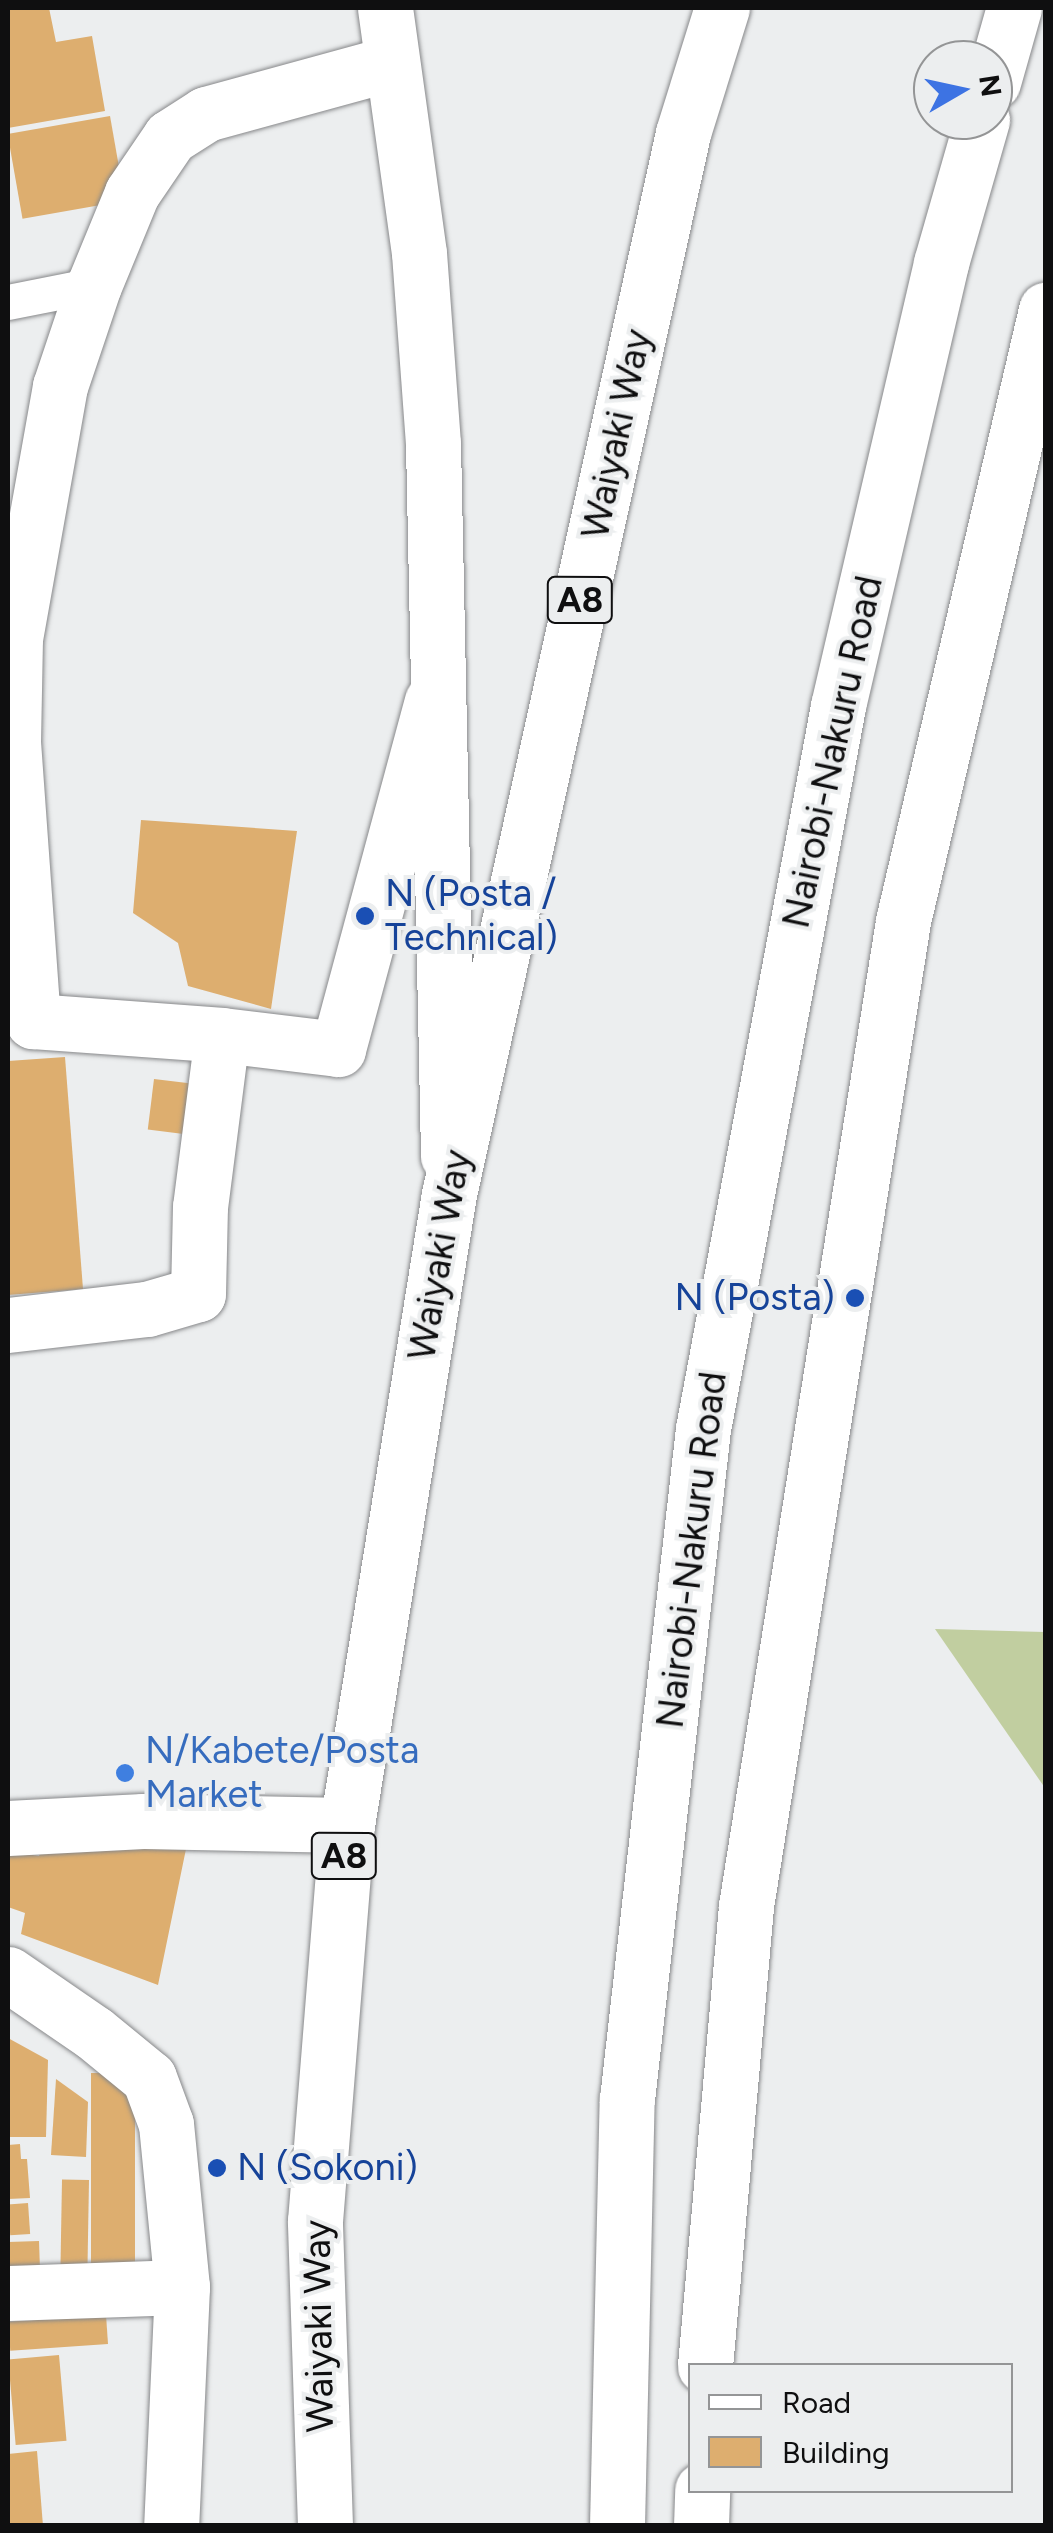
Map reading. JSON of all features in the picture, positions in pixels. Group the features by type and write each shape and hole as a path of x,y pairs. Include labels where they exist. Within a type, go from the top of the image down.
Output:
{"main road":[{"path":"385,8 419,253 433,444 449,1194"},
{"name":"Waiyaki Way","path":"325,2526 315,2221 346,1826 449,1194 683,133 722,8"},
{"path":"1005,40 1014,8"},
{"path":"392,63 206,114 170,137 132,193 94,285 60,386 11,637 20,1022 222,1035 338,1050 436,688"},
{"name":"Nairobi-Nakuru Road","path":"617,2526 627,2098 703,1429 838,706 941,263 976,140"},
{"path":"705,2363 746,1906 903,921 1046,310"},
{"path":"8,1325 147,1308 198,1294 200,1207 222,1035"},
{"path":"8,1828 142,1821 346,1826"},
{"path":"8,1974 94,2033 149,2078 166,2124 182,2287 171,2526"},
{"path":"8,2293 182,2287"},
{"path":"701,2526 702,2493"}],"lane":[{"path":"8,302 94,285"}],"green space":[{"path":"935,1629 1045,1632 1045,1788"}],"building":[{"path":"8,8 49,8 56,42 92,36 105,111 8,128"},
{"path":"110,116 125,201 23,219 8,134"},
{"path":"141,820 297,831 271,1009 188,986 178,943 133,913"},
{"path":"65,1057 83,1289 8,1295 8,1061"},
{"path":"154,1079 202,1085 195,1135 148,1130"},
{"path":"42,1847 186,1849 158,1985 21,1934 25,1913 8,1907 8,1851 39,1856"},
{"path":"8,2038 48,2060 46,2137 8,2137"},
{"path":"91,2073 135,2073 135,2284 91,2284"},
{"path":"56,2079 88,2102 86,2157 51,2155"},
{"path":"20,2144 21,2159 27,2159 30,2198 8,2199 8,2145"},
{"path":"62,2180 89,2180 87,2270 60,2270"},
{"path":"28,2203 30,2234 10,2235 8,2204"},
{"path":"39,2241 40,2273 9,2274 8,2242"},
{"path":"106,2315 108,2344 10,2351 8,2322"},
{"path":"59,2355 66,2441 16,2445 8,2359"},
{"path":"37,2451 43,2526 8,2526 8,2454"}],"place":[{"name":"N (Posta / Technical)","path":"365,916"},
{"name":"N (Posta)","path":"855,1298"},
{"name":"N/Kabete/Posta Market","path":"125,1773"},
{"name":"N (Sokoni)","path":"217,2168"}]}
